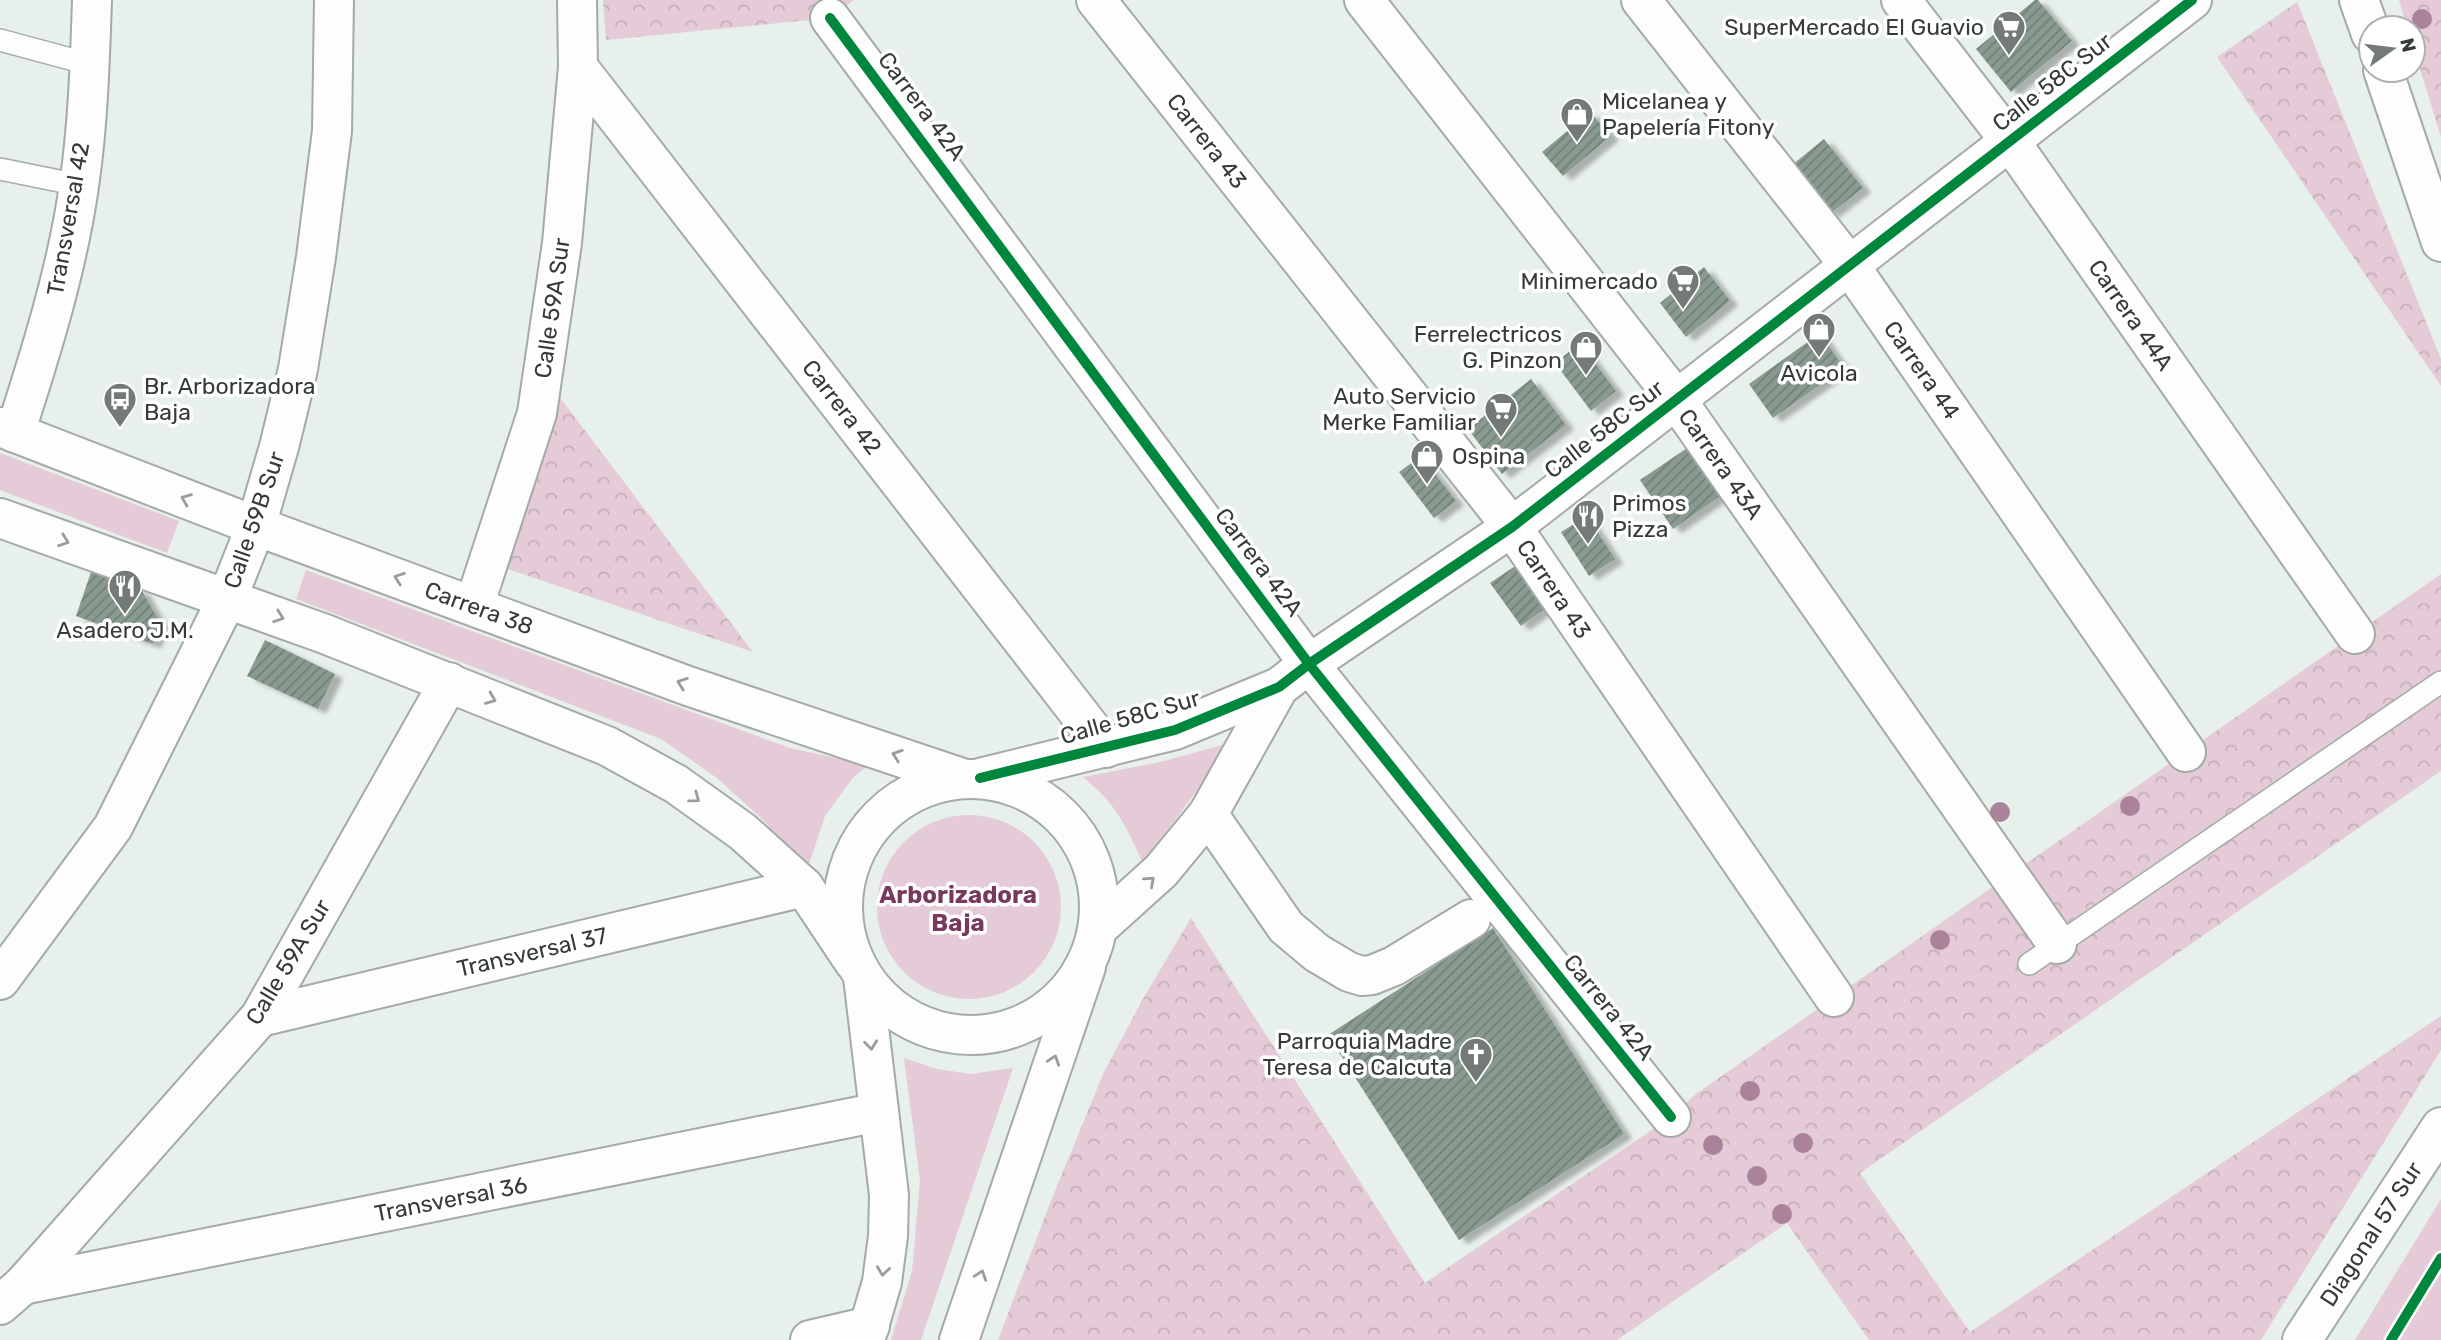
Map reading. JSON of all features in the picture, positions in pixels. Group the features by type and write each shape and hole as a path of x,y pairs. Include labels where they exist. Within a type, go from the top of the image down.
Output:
{"street":[{"name":"Transversal 42","path":"8,430 42,349 56,297 79,185 92,0"},
{"name":"Calle 59B Sur","path":"0,980 113,827 227,599 256,526 298,369 317,257 332,131 334,0"},
{"name":"Calle 59A Sur","path":"474,606 537,413 562,243 578,67 577,0"},
{"name":"Carrera 43","path":"1096,0 1512,527 1834,998"},
{"name":"Carrera 43A","path":"1364,0 1676,399 2043,954"},
{"name":"Carrera 44","path":"1641,0 1850,265 2186,752"},
{"name":"Carrera 44A","path":"1902,0 2010,141 2355,634"},
{"name":"Calle 58C Sur","path":"859,970 843,921 845,880 860,842 886,809 921,788 1106,748 1175,730 1279,687 1512,527 2010,141 2184,2"},
{"name":"Carrera 42A","path":"830,18 1309,664 1671,1117"},
{"name":"Carrera 42","path":"578,67 1106,748"},
{"path":"2388,84 2441,242"},
{"name":"Carrera 38","path":"8,430 256,526 688,686 971,778 1021,788 1057,810 1084,844 1098,884 1099,927"},
{"path":"0,518 325,634 449,682 607,746 676,784 743,832 804,887 859,970 889,1007 922,1026 959,1037 997,1035 1033,1021 1063,999 1086,967"},
{"name":"Calle 59A Sur","path":"11,1295 260,1017 449,682"},
{"name":"Calle 58C Sur","path":"1099,927 1161,871 1208,814 1279,687"},
{"path":"1208,814 1286,927 1317,953 1349,972 1362,976 1372,975 1394,966 1471,919"},
{"name":"Transversal 37","path":"260,1017 804,887"},
{"path":"958,1340 1099,927"},
{"path":"810,1340 867,1333 881,1282 888,1236 889,1195 859,970"},
{"name":"Transversal 36","path":"11,1295 879,1112"},
{"name":"Diagonal 57 Sur","path":"2302,1340 2441,1127"}],"lane":[{"path":"0,40 89,64"},
{"path":"0,169 79,185"},
{"path":"2043,954 2441,682"}],"green space":[{"path":"603,0 854,0 830,18 606,40"},
{"path":"2399,0 2441,0 2441,137 2425,84 2427,84 2427,14 2403,14"},
{"path":"2297,2 2441,359 2441,386 2217,57"},
{"path":"552,387 753,652 505,568"},
{"path":"0,453 179,521 167,553 0,490"},
{"path":"306,570 790,748 868,765 852,779 825,816 808,867 761,818 717,778 661,739 296,599"},
{"path":"2441,574 2441,771 1860,1173 1970,1332 2441,1016 2441,1050 2261,1340 1869,1340 1787,1223 1617,1340 998,1340 1104,1072 1191,918 1425,1283 1671,1117 1696,1094"},
{"path":"1233,742 1143,863 1119,816 1083,777 1160,762"},
{"path":"969,815 1004,822 1034,842 1054,872 1061,907 1054,942 1034,972 1004,992 969,999 934,992 904,972 884,942 877,907 884,872 904,842 934,822"},
{"path":"904,1058 937,1069 971,1074 1013,1068 921,1340 891,1340 912,1271 920,1181"},
{"path":"2441,1199 2441,1340 2355,1340"}],"building":[{"path":"2038,0 2072,41 2011,92 1976,49"},
{"name":"Micelanea y Papelería Fitony","path":"1590,112 1611,136 1563,176 1542,152"},
{"path":"1824,139 1863,188 1830,214 1792,165"},
{"path":"1704,267 1730,301 1686,337 1660,303"},
{"path":"1820,333 1844,368 1773,418 1749,384"},
{"name":"Ferrelectricos G. Pinzon","path":"1580,343 1616,391 1591,411 1555,363"},
{"path":"1531,379 1566,425 1502,474 1468,429"},
{"path":"1699,440 1732,488 1673,529 1640,480"},
{"name":"Ospina","path":"1421,456 1456,501 1434,518 1399,472"},
{"name":"Primos Pizza","path":"1587,516 1615,559 1589,576 1561,532"},
{"path":"1524,560 1554,602 1521,626 1490,583"},
{"path":"91,572 142,591 161,624 153,644 76,616"},
{"path":"265,640 335,674 318,709 247,676"},
{"name":"Parroquia Madre Teresa de Calcuta","path":"1493,928 1624,1134 1459,1240 1328,1035"}],"cycle path":[{"path":"980,778 1175,730 1279,687 1512,527 2192,0"},
{"path":"830,18 1309,664 1671,1117"},
{"path":"2391,1340 2441,1258"}],"place":[{"name":"SuperMercado El Guavio","path":"2009,57"},
{"name":"Micelanea y Papelería Fitony","path":"1577,144"},
{"name":"Minimercado","path":"1683,311"},
{"name":"Avicola","path":"1819,359"},
{"name":"Ferrelectricos G. Pinzon","path":"1586,377"},
{"name":"Br. Arborizadora Baja","path":"120,429"},
{"name":"Auto Servicio Merke Familiar","path":"1501,439"},
{"name":"Ospina","path":"1427,486"},
{"name":"Primos Pizza","path":"1588,546"},
{"name":"Asadero J.M.","path":"125,616"},
{"name":"Parroquia Madre Teresa de Calcuta","path":"1476,1084"}],"district":[{"name":"Arborizadora Baja","path":"958,909"}]}
